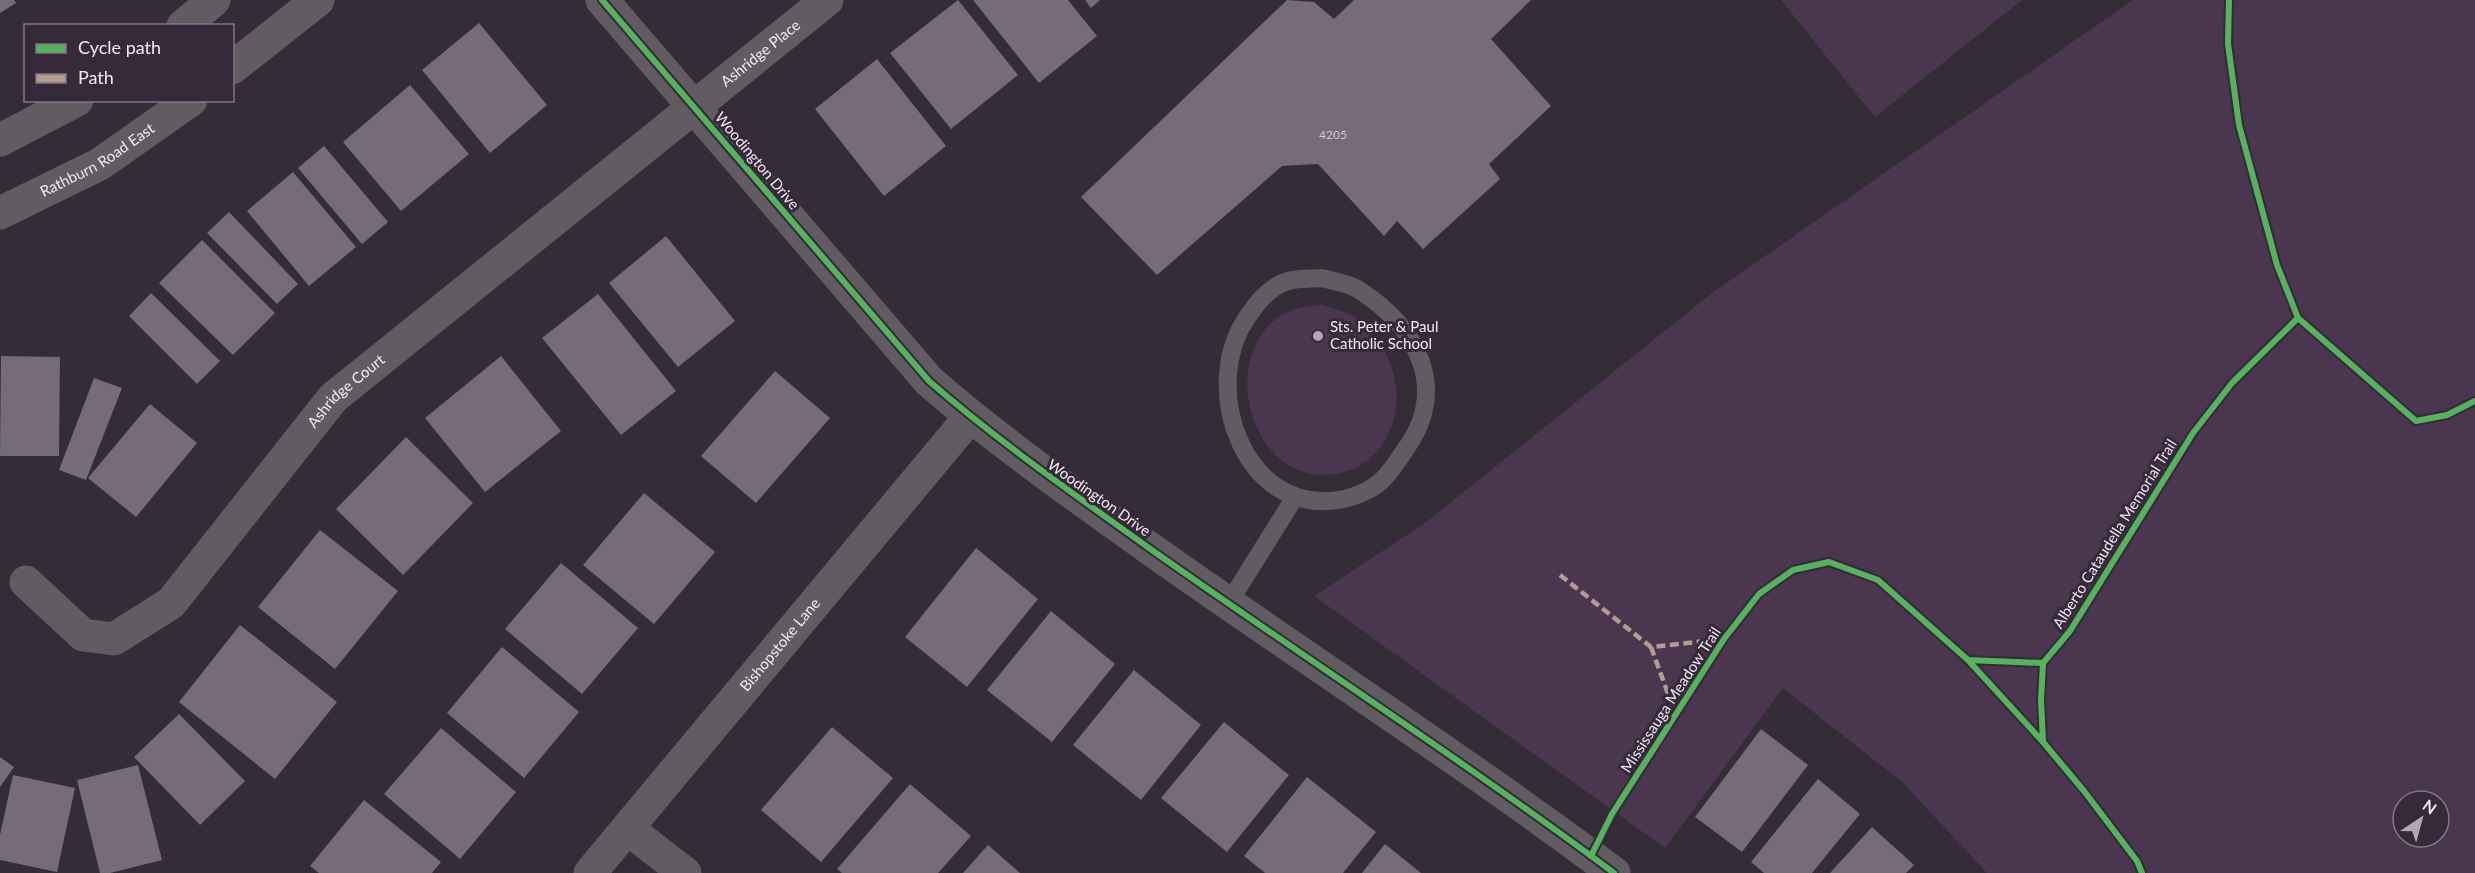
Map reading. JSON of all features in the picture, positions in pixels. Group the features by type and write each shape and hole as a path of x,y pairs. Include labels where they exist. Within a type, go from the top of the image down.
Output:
{"street":[{"path":"185,24 214,0"},
{"path":"234,66 318,0"},
{"name":"Woodington Drive","path":"602,0 929,381 970,417 1008,448 1228,604 1614,873"},
{"name":"Ashridge Place","path":"695,106 827,0"},
{"path":"0,140 73,102"},
{"name":"Rathburn Road East","path":"0,213 100,164 188,102"},
{"name":"Ashridge Court","path":"26,582 83,635 114,639 171,603 333,398 695,106"},
{"name":"Bishopstoke Lane","path":"591,873 970,417"},
{"path":"628,829 685,873"}],"lane":[{"path":"1321,278 1358,289 1391,316 1414,345 1427,375 1423,414 1412,441 1385,477 1365,492 1347,499 1319,503 1294,497 1272,485 1250,459 1236,436 1225,379 1230,350 1242,325 1259,299 1285,282 1321,278"},
{"path":"1228,604 1294,497"}],"shaded area":[{"path":"1781,0 2022,0 1875,117"},
{"path":"2133,0 2475,0 2475,873 1987,873 1902,782 1783,688 1665,848 1314,596 1425,523 1712,293"},
{"path":"1322,305 1348,313 1356,318 1379,341 1393,371 1396,387 1394,420 1384,442 1368,460 1340,473 1309,473 1284,462 1265,442 1253,416 1248,388 1250,359 1262,334 1283,314 1302,307"}],"building":[{"path":"0,0 14,0 16,3 0,13"},
{"path":"958,0 1018,75 951,129 890,53"},
{"path":"973,0 1068,0 1097,36 1039,83"},
{"path":"1085,0 1100,0 1091,8"},
{"path":"1287,0 1314,2 1334,19 1354,0 1531,0 1491,39 1551,106 1489,164 1500,179 1423,249 1397,221 1384,236 1318,164 1282,166 1157,275 1081,197"},
{"path":"479,23 547,105 490,153 422,70"},
{"path":"877,59 946,146 884,196 815,109"},
{"path":"410,85 469,154 401,211 343,142"},
{"path":"324,146 388,222 362,244 298,168"},
{"path":"293,172 356,247 309,286 247,211"},
{"path":"229,212 298,284 277,304 207,233"},
{"path":"666,236 735,321 678,367 609,283"},
{"path":"202,240 275,313 233,355 159,283"},
{"path":"151,293 220,361 197,384 129,316"},
{"path":"598,294 676,391 621,435 542,338"},
{"path":"1,356 60,357 59,456 0,456"},
{"path":"501,356 561,431 485,492 425,418"},
{"path":"775,371 830,418 756,503 701,456"},
{"path":"94,378 122,388 86,480 59,470"},
{"path":"150,404 197,443 136,517 88,478"},
{"path":"406,437 473,503 403,575 336,509"},
{"path":"644,493 715,552 654,624 583,565"},
{"path":"320,530 398,591 335,669 258,607"},
{"path":"976,548 1038,599 967,687 905,637"},
{"path":"561,563 638,628 582,694 505,629"},
{"path":"1051,611 1115,664 1052,742 987,690"},
{"path":"240,625 337,702 275,779 179,702"},
{"path":"502,647 579,712 524,778 447,713"},
{"path":"1134,670 1201,725 1141,800 1073,745"},
{"path":"179,714 245,781 200,825 134,757"},
{"path":"1224,722 1289,775 1227,852 1161,798"},
{"path":"832,727 893,778 821,862 761,810"},
{"path":"441,728 516,792 460,859 384,794"},
{"path":"1761,729 1808,765 1742,852 1695,817"},
{"path":"0,757 14,767 0,787"},
{"path":"138,765 162,860 110,873 100,873 77,780"},
{"path":"13,775 75,788 57,872 0,860 0,835"},
{"path":"1307,777 1376,832 1343,873 1265,873 1244,856"},
{"path":"1818,779 1860,814 1812,873 1764,873 1751,862"},
{"path":"910,784 971,836 938,873 842,873 837,869"},
{"path":"364,800 441,862 432,873 319,873 310,866"},
{"path":"1872,827 1914,865 1906,873 1830,873"},
{"path":"1385,844 1421,873 1362,873"},
{"path":"988,845 1020,873 963,873"}],"marked path":[{"path":"1560,575 1651,647 1724,639"},
{"path":"1651,647 1675,713"}],"cycle path":[{"path":"602,0 929,381 1093,508 1441,749 1614,873"},
{"path":"2229,0 2228,44 2239,125 2277,265 2298,318 2416,421 2447,415 2475,401"},
{"name":"Alberto Cataudella Memorial Trail","path":"2142,873 2137,861 2084,791 2043,742 2041,700 2043,663 2070,631 2193,433 2232,383 2298,318"},
{"name":"Mississauga Meadow Trail","path":"1591,856 1612,814 1724,639 1759,594 1793,570 1829,562 1878,580 1968,660 2043,663"},
{"path":"1968,660 2043,742"}],"place":[{"name":"Sts. Peter & Paul Catholic School","path":"1318,336"}]}
